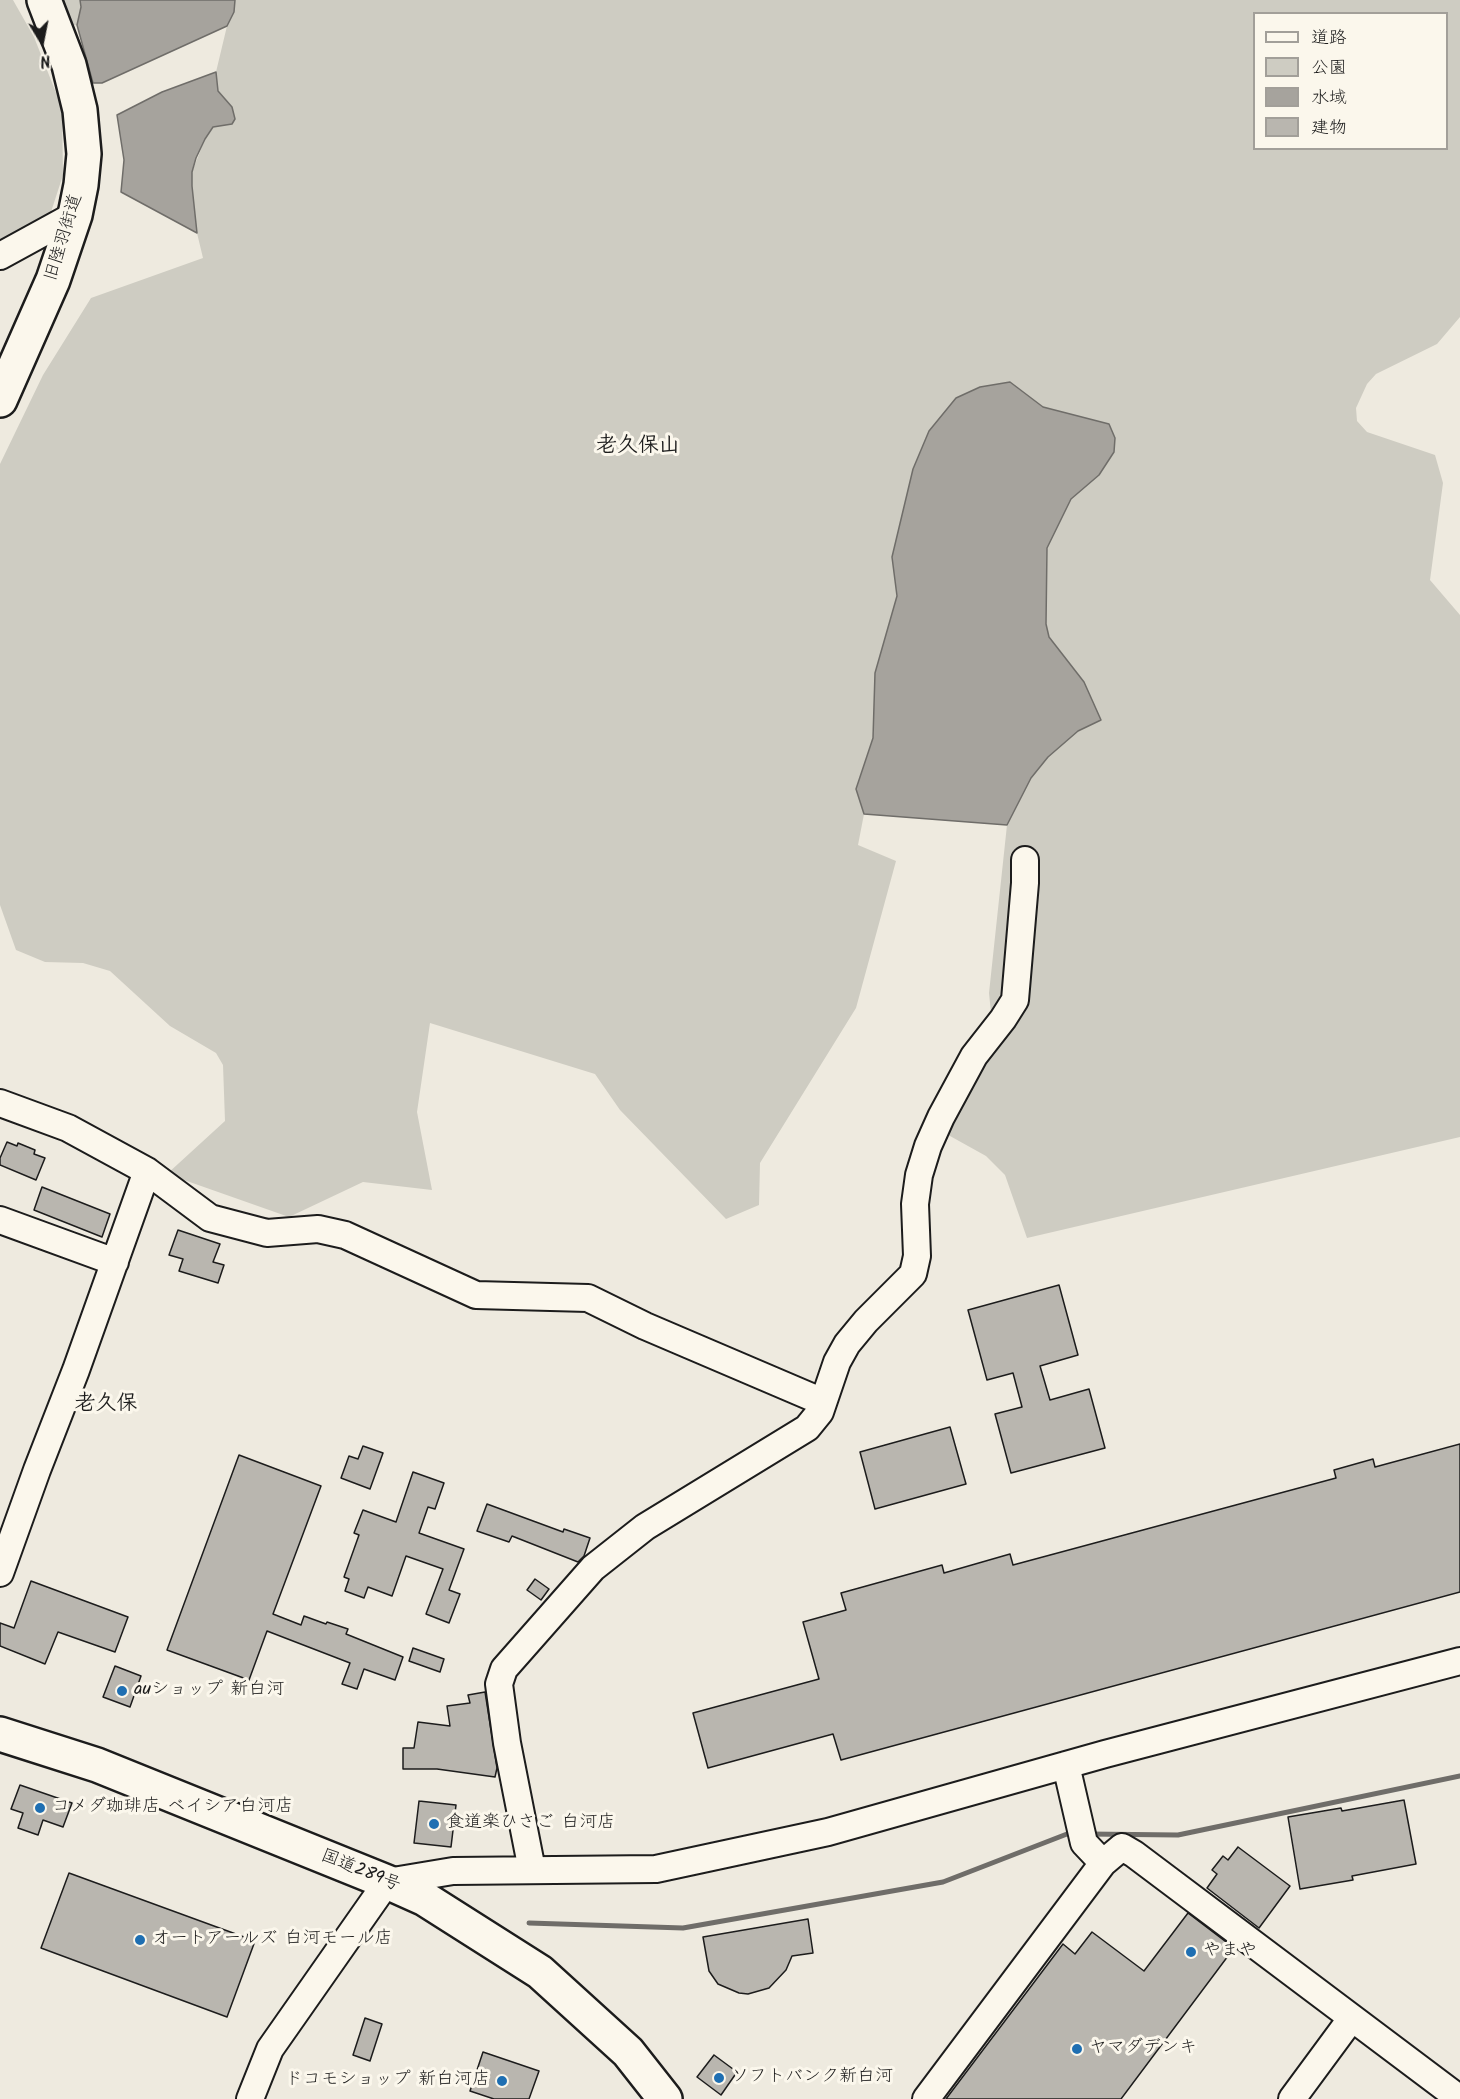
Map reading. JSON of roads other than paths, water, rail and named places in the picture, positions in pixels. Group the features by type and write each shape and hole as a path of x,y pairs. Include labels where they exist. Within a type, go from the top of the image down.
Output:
{"highway":[{"name":"旧陸羽街道","path":"0,400 53,280 75,215 81,185 84,154 80,110 69,65 44,0"},
{"name":"国道289号","path":"0,1734 97,1765 425,1899 540,1972 628,2052 666,2099"}],"street":[{"path":"0,256 75,215"},
{"path":"532,1870 507,1743 499,1684 504,1669 593,1568 645,1527 807,1428 820,1412 837,1362 848,1344 866,1321 913,1274 916,1256 915,1204 919,1175 928,1146 974,1056 1015,1000 1025,860"},
{"path":"0,1103 68,1128 147,1171 210,1218 267,1233 318,1229 345,1235 476,1295 588,1298 645,1326 823,1402"},
{"path":"0,1573 147,1171"},
{"path":"0,1220 115,1262"},
{"path":"250,2099 270,2049 387,1882 453,1871 656,1869 828,1832 1066,1765 1460,1661"},
{"path":"1066,1765 1084,1843 1103,1863"},
{"path":"926,2099 1103,1863 1122,1847 1460,2099"},
{"path":"1292,2099 1351,2019"}],"water":[{"path":"80,0 235,0 234,12 227,26 102,83 93,83 77,25 81,7"},
{"path":"216,72 218,91 232,107 235,119 232,124 213,127 196,158 192,172 192,186 197,233 121,192 124,160 117,115 162,92"},
{"path":"1010,382 1043,407 1109,424 1115,438 1114,452 1099,475 1071,499 1047,548 1046,624 1049,637 1084,682 1101,720 1078,731 1048,757 1031,778 1007,825 864,814 856,789 873,738 875,673 897,596 892,557 913,469 929,431 956,398 980,387"}],"waterway":[{"path":"1088,1834 1178,1835 1460,1776"},
{"path":"529,1923 683,1928 943,1882 1067,1834 1076,1834"}],"place":[{"name":"auショップ 新白河","path":"122,1691"},
{"name":"コメダ珈琲店 ベイシア白河店","path":"40,1808"},
{"name":"食道楽ひさご 白河店","path":"434,1824"},
{"name":"オートアールズ 白河モール店","path":"140,1940"},
{"name":"やまや","path":"1191,1952"},
{"name":"ヤマダデンキ","path":"1077,2049"},
{"name":"ソフトバンク新白河","path":"719,2078"},
{"name":"ドコモショップ 新白河店","path":"502,2081"}],"district":[{"name":"老久保山","path":"638,447"},
{"name":"老久保","path":"106,1405"}]}
